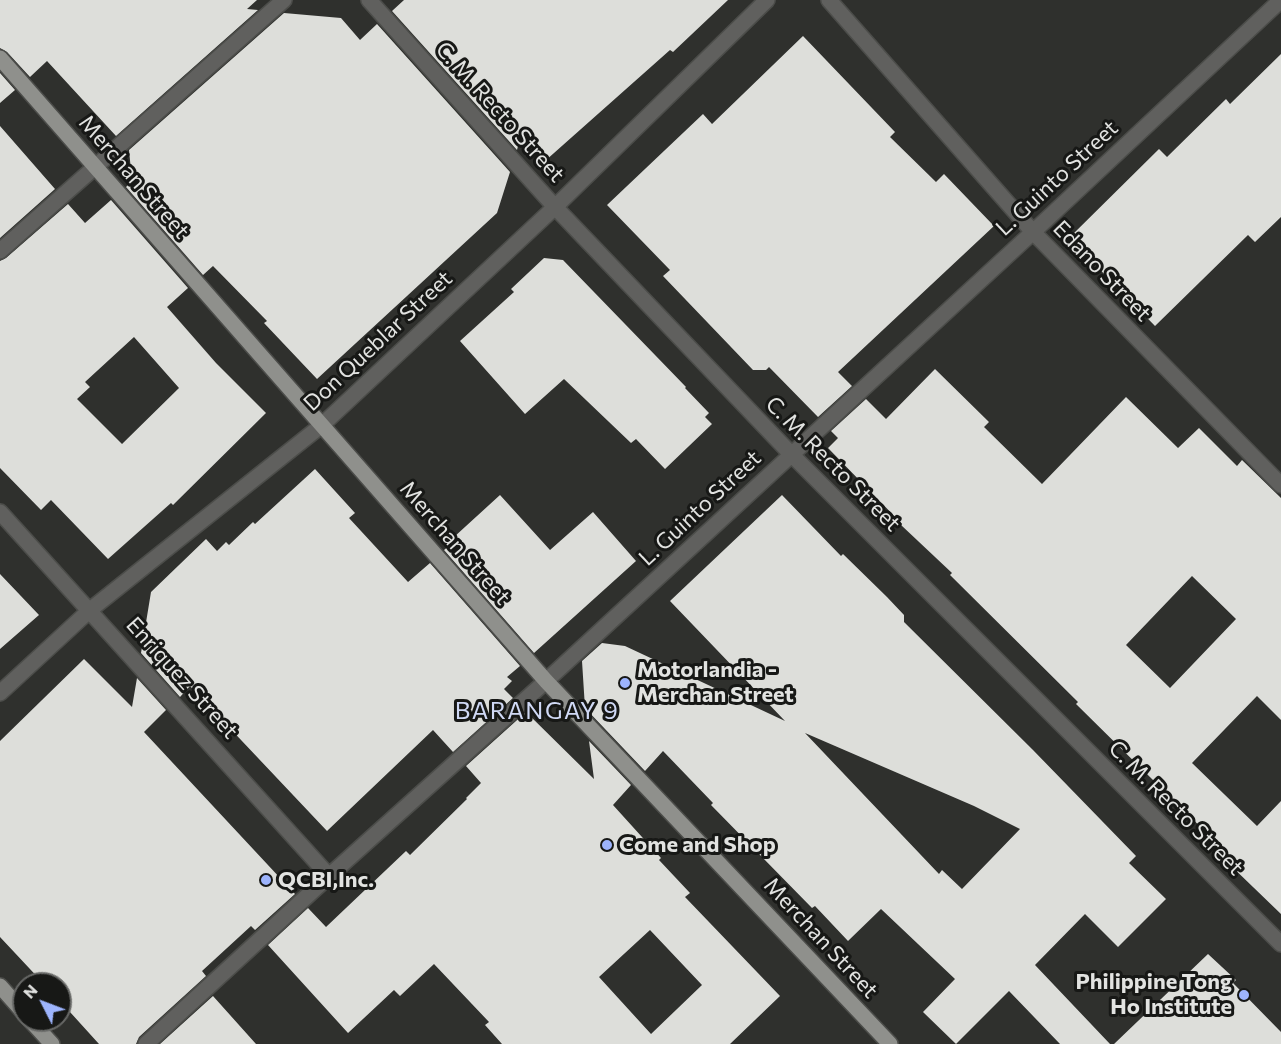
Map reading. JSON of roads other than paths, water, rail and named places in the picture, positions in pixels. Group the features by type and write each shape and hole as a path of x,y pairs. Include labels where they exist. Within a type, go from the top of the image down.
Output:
{"main road":[{"name":"Merchan Street","path":"0,58 546,681 890,1044"},
{"path":"0,986 12,1000"},
{"path":"41,1032 52,1044"}],"street":[{"path":"0,251 284,0"},
{"name":"C. M. Recto Street","path":"369,0 555,207 791,454 1281,944"},
{"name":"Don Queblar Street","path":"0,693 90,610 322,425 555,207 767,0"},
{"name":"Edano Street","path":"829,0 1033,232 1281,485"},
{"name":"L. Guinto Street","path":"146,1044 546,681 1281,0"},
{"name":"Enriquez Street","path":"0,512 329,876"}],"place":[{"name":"Motorlandia - Merchan Street","path":"625,683"},
{"name":"Come and Shop","path":"607,845"},
{"name":"QCBI,Inc.","path":"266,880"},
{"name":"Philippine Tong Ho Institute","path":"1244,995"}],"district":[{"name":"BARANGAY 9","path":"537,711"}]}
